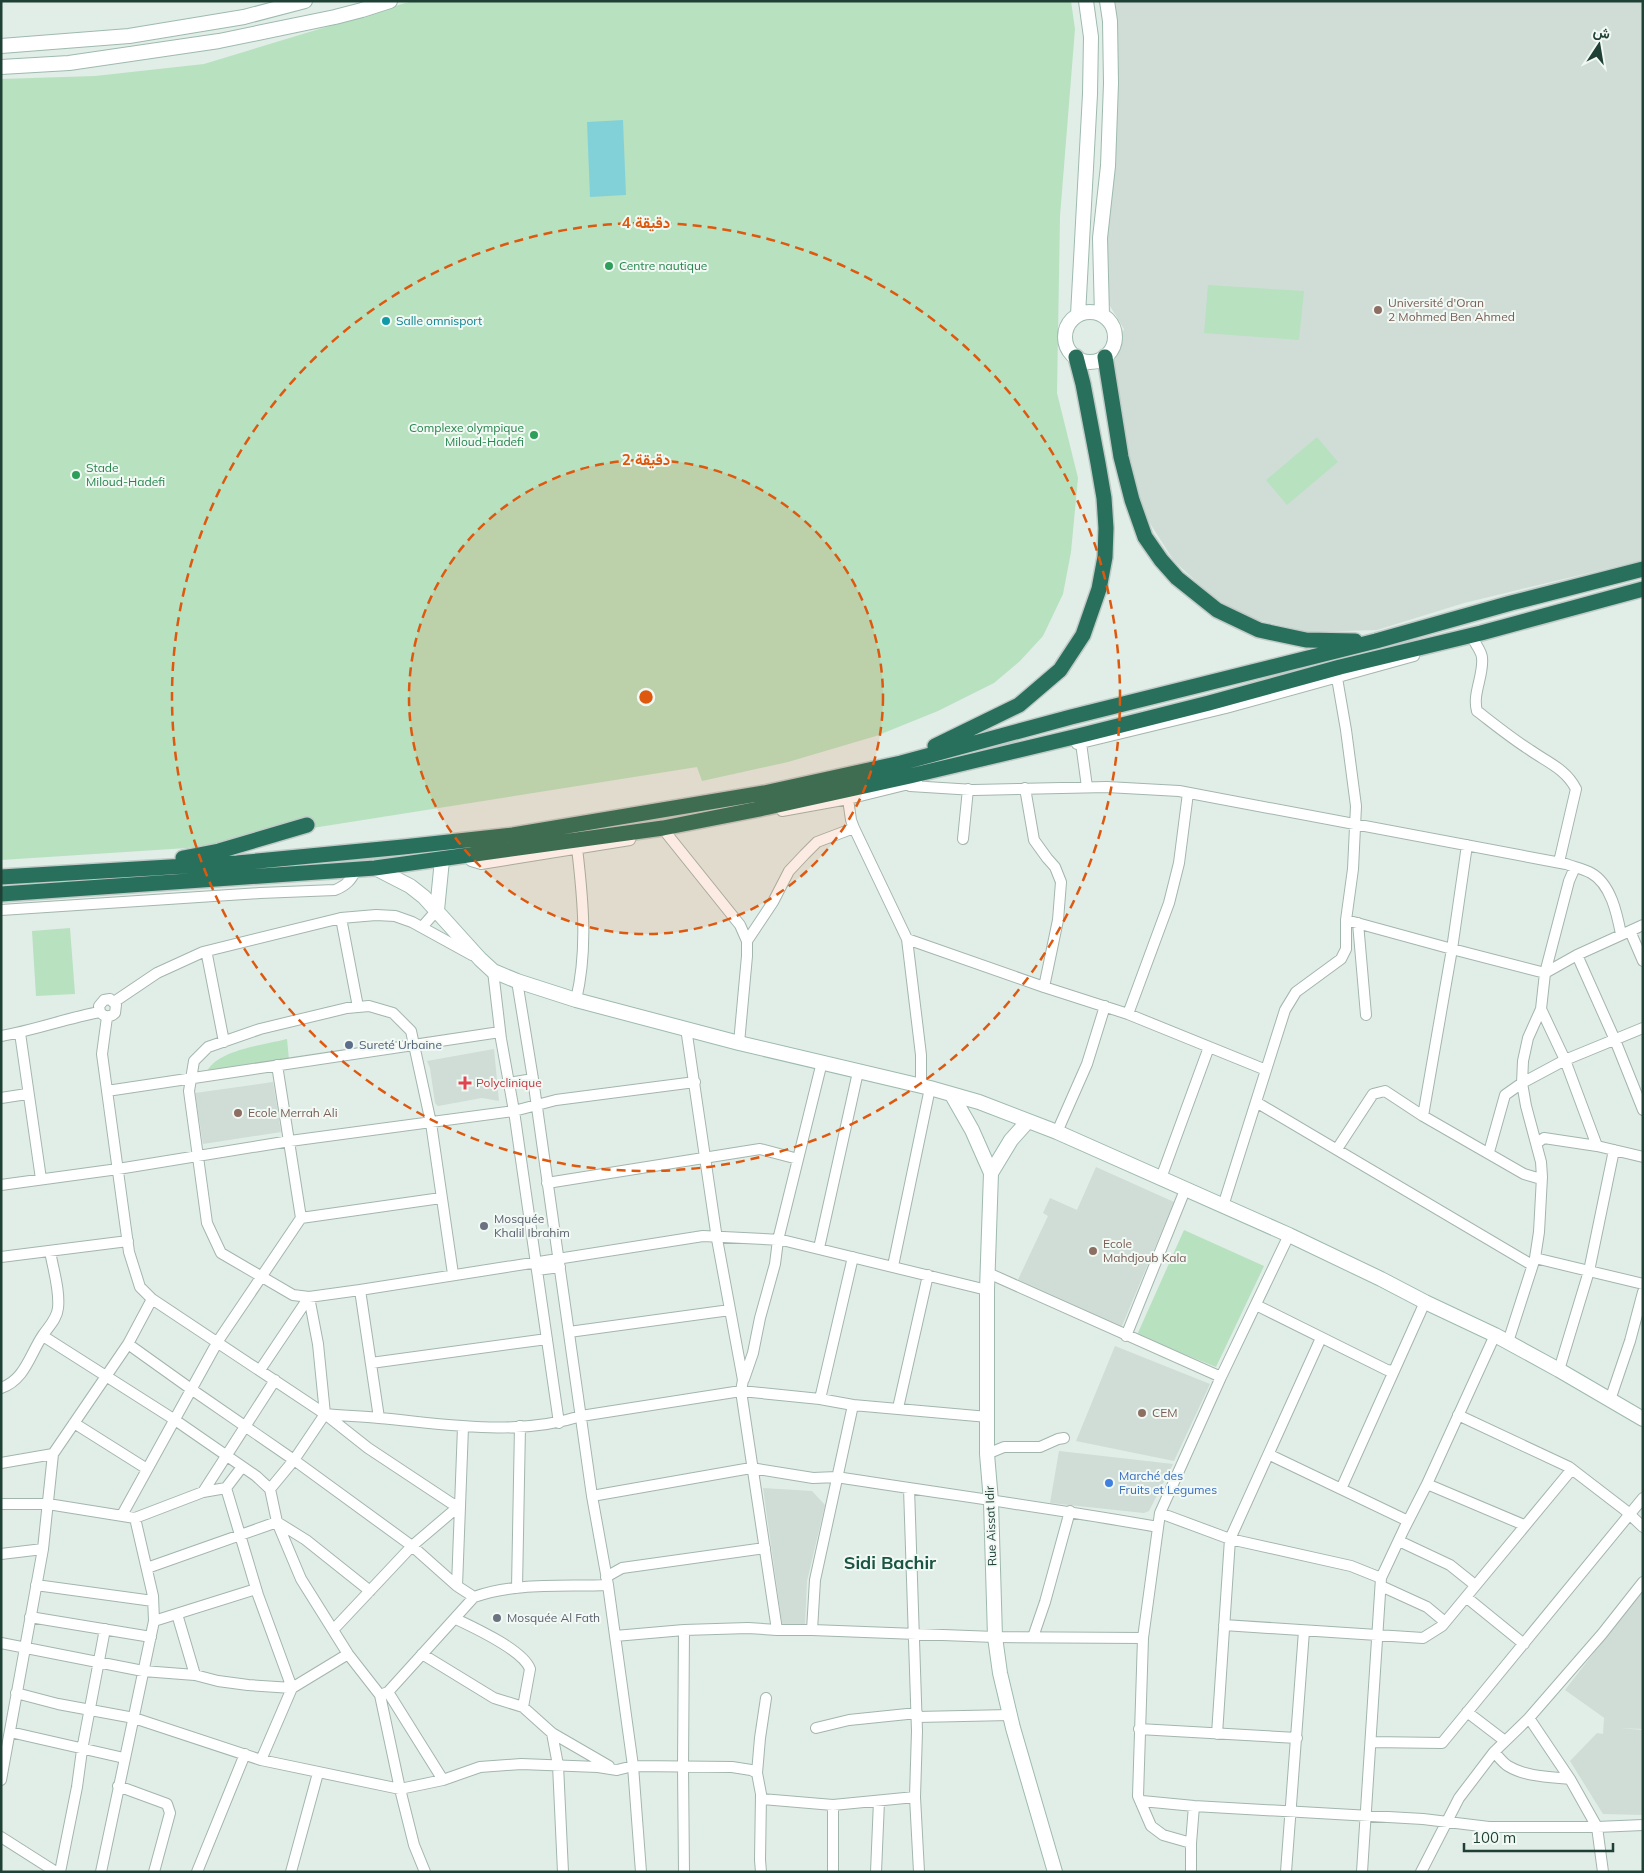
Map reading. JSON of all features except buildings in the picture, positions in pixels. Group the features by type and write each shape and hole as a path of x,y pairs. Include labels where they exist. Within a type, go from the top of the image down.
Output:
{"highway":[{"path":"902,763 1019,704 1060,670 1083,636 1099,589 1105,558 1106,528 1104,498 1098,463 1076,357"},
{"path":"1105,357 1121,457 1132,500 1145,537 1161,560 1177,578 1217,610 1259,630 1306,640 1376,641"},
{"path":"1,877 237,863 513,835 764,793 902,763 1071,717 1376,641 1643,569"},
{"path":"1,894 356,870 442,860 663,828 769,807 1082,735 1209,704 1340,667 1477,636 1643,589"},
{"path":"105,871 218,851 307,825"}],"street":[{"path":"1,46 129,36 244,17 305,1"},
{"path":"1,67 78,62 145,53 344,15 390,1"},
{"path":"1078,315 1090,85 1091,37 1086,1"},
{"path":"1102,315 1100,238 1108,166 1112,83 1110,21 1107,1"},
{"path":"244,17 251,34"},
{"path":"1090,312 1102,315 1111,323 1115,335 1113,347 1105,357 1093,362 1081,360 1068,348 1065,336 1069,324 1078,315 1090,312"},
{"path":"468,855 471,861 481,864 667,834 848,799 1226,708 1337,678 1477,636 1482,656 1481,679 1475,704 1477,711 1531,751 1549,761 1568,776 1576,789 1559,862"},
{"path":"1223,1206 1285,1010 1296,992 1345,954 1346,920 1353,869 1356,806 1337,678"},
{"path":"1081,743 1086,787"},
{"path":"902,786 968,789 1107,787 1188,793 1559,862 1592,873 1604,884 1618,919 1643,961"},
{"path":"1025,788 1034,840 1055,867 1061,882 1058,920 1044,987"},
{"path":"963,839 968,789"},
{"path":"1128,1014 1169,903 1179,863 1188,793"},
{"path":"848,799 854,828 907,939 926,1088 893,1266"},
{"path":"747,941 763,919 789,872 804,854 818,842 854,828"},
{"path":"667,834 740,925 747,941 748,956 739,1043"},
{"path":"1423,1116 1452,950 1467,845"},
{"path":"576,1000 582,976 584,940 583,900 577,848"},
{"path":"422,927 437,910 442,860"},
{"path":"1508,1342 1533,1262 1539,1232 1541,1162 1526,1106 1522,1083 1523,1061 1528,1038 1541,1009 1545,973 1574,867"},
{"path":"375,868 410,886 437,910 458,937 480,960 493,971 518,982 576,1000 739,1043 979,1102 1057,1132 1289,1235 1495,1335 1559,1370 1643,1420"},
{"path":"1,910 260,892 335,890 351,880 356,870"},
{"path":"459,1506 451,1503 368,1448 325,1414 218,1341 152,1299 140,1287 128,1241 106,1091 102,1054 104,1014 99,1006 102,1002 110,999 114,1002 157,973 203,952 341,918 376,915 395,916 422,927 480,960"},
{"path":"341,918 358,1007"},
{"path":"1346,920 1452,950 1545,973 1577,955 1643,925"},
{"path":"1358,923 1366,1015"},
{"path":"907,939 1128,1014 1266,1070"},
{"path":"207,955 224,1042"},
{"path":"1577,955 1615,1040 1642,1108"},
{"path":"493,971 500,1032 514,1111 559,1423"},
{"path":"518,982 633,1766 641,1872"},
{"path":"453,1274 431,1123 414,1045 410,1031 393,1013 370,1006 347,1008 260,1030 208,1047 201,1052 194,1061 188,1091 207,1222 221,1253 293,1295 309,1297 453,1274 536,1266 703,1236 778,1240 819,1248 987,1290"},
{"path":"1057,1132 1087,1064 1105,1006"},
{"path":"1541,1009 1565,1060 1597,1146"},
{"path":"1,1036 20,1033 76,1017 104,1014"},
{"path":"686,1028 716,1237 743,1380"},
{"path":"1489,1152 1505,1095 1522,1083 1565,1060 1643,1028"},
{"path":"106,1091 500,1032"},
{"path":"20,1033 27,1094 41,1179"},
{"path":"1161,1178 1209,1047"},
{"path":"777,1630 741,1391 753,1353 778,1240 822,1062"},
{"path":"122,1515 218,1341 301,1218 277,1065"},
{"path":"819,1248 858,1072"},
{"path":"509,1083 533,1079"},
{"path":"1,1185 118,1169 290,1141 514,1111 556,1100 695,1082"},
{"path":"1337,1149 1373,1094 1385,1092 1524,1174 1541,1179"},
{"path":"1,1098 27,1094"},
{"path":"952,1095 972,1130 991,1173"},
{"path":"1256,1102 1533,1262 1589,1271 1643,1284"},
{"path":"991,1173 1011,1140 1028,1122"},
{"path":"1537,1143 1544,1138 1597,1146 1643,1157"},
{"path":"547,1183 760,1149 798,1159"},
{"path":"1559,1370 1589,1271 1614,1150"},
{"name":"Rue Aissat Idir","path":"991,1173 987,1290 987,1454 991,1501 996,1637 1000,1673 1010,1715 1056,1872"},
{"path":"1126,1336 1185,1190"},
{"path":"301,1218 441,1198"},
{"path":"1190,1843 1163,1836 1151,1826 1142,1801 1138,1796 1142,1638 1160,1514 1221,1378 1289,1235"},
{"path":"1,1257 128,1241"},
{"path":"1,1388 10,1385 25,1370 42,1336 53,1322 58,1306 50,1250"},
{"path":"820,1399 853,1257"},
{"path":"988,1273 1221,1378"},
{"path":"898,1408 928,1275"},
{"path":"360,1290 379,1418"},
{"path":"1610,1400 1630,1341 1643,1292"},
{"path":"260,1370 309,1297"},
{"path":"270,1489 294,1460 325,1414 318,1344 309,1297"},
{"path":"1,1780 43,1549 53,1454 128,1344 152,1299"},
{"path":"1342,1489 1425,1302"},
{"path":"1256,1305 1387,1370 1394,1371"},
{"path":"569,1332 730,1310"},
{"path":"1362,1872 1381,1582 1495,1335"},
{"path":"42,1336 175,1420 270,1489 277,1522 302,1579 348,1654 384,1694 443,1780"},
{"path":"1217,1734 1230,1539 1322,1338"},
{"path":"371,1363 547,1339"},
{"path":"128,1344 191,1390 294,1460 412,1546 457,1586 474,1597"},
{"path":"203,1492 275,1380"},
{"path":"325,1414 463,1427 520,1426 559,1423 581,1416 741,1391 820,1399 853,1405 988,1417"},
{"path":"812,1630 815,1580 853,1405"},
{"path":"1458,1415 1572,1469 1643,1527"},
{"path":"74,1423 147,1469"},
{"path":"517,1588 520,1426"},
{"path":"457,1586 463,1427"},
{"path":"987,1454 1004,1447 1040,1447 1064,1438"},
{"path":"1,1463 53,1454"},
{"path":"1270,1454 1408,1521"},
{"path":"1,1504 48,1504 135,1518 203,1492 226,1488 242,1467"},
{"path":"592,1496 752,1468 813,1478 837,1477 991,1501 1070,1511 1158,1527"},
{"path":"1224,1625 1423,1638 1445,1622 1572,1469"},
{"path":"1427,1484 1524,1525"},
{"path":"226,1488 256,1589 292,1688"},
{"path":"909,1488 917,1715 915,1797 919,1872"},
{"path":"1371,1742 1442,1743 1643,1498"},
{"path":"333,1630 412,1546 459,1506"},
{"path":"1033,1637 1045,1602 1070,1511"},
{"path":"1160,1514 1230,1539 1351,1566 1427,1607 1445,1622"},
{"path":"101,1872 154,1622 153,1601 147,1568 135,1518"},
{"path":"147,1568 277,1522"},
{"path":"277,1522 306,1540 370,1591"},
{"path":"1399,1541 1450,1565 1475,1585"},
{"path":"384,1694 456,1619 474,1597 493,1590 607,1581 622,1568 765,1548"},
{"path":"1,1554 43,1549"},
{"path":"1421,1872 1445,1821 1459,1798 1494,1752 1529,1718 1602,1634 1643,1582"},
{"path":"36,1585 153,1601"},
{"path":"154,1622 256,1589"},
{"path":"1466,1597 1524,1644"},
{"path":"177,1614 195,1676"},
{"path":"30,1617 151,1637"},
{"path":"456,1619 477,1628 519,1654 528,1664 530,1670 523,1707"},
{"path":"1,1837 58,1872 77,1787 105,1628"},
{"path":"615,1636 684,1630 748,1628 996,1637 1142,1638"},
{"path":"684,1630 682,1766 684,1872"},
{"path":"1286,1872 1304,1631"},
{"path":"1,1643 143,1671 292,1688"},
{"path":"261,1760 292,1688 348,1654"},
{"path":"422,1654 494,1698 523,1707 552,1733 617,1770"},
{"path":"16,1693 58,1704 134,1718 261,1760 400,1789 443,1780 480,1767 521,1764 598,1766 617,1770 633,1766 732,1767 757,1773"},
{"path":"384,1694 400,1789 414,1845 425,1872"},
{"path":"761,1872 760,1785 757,1773 766,1698"},
{"path":"1467,1712 1505,1741"},
{"path":"816,1728 849,1720 917,1715 1010,1715"},
{"path":"1529,1718 1570,1779 1597,1826 1603,1872"},
{"path":"1139,1729 1297,1738"},
{"path":"10,1732 82,1750 124,1758"},
{"path":"552,1733 558,1765 563,1872"},
{"path":"1494,1752 1508,1766 1527,1773 1570,1779"},
{"path":"197,1872 245,1754"},
{"path":"291,1872 318,1773"},
{"path":"118,1786 167,1804 170,1808 154,1872"},
{"path":"760,1799 833,1805 915,1797"},
{"path":"876,1872 879,1801"},
{"path":"1142,1801 1194,1806 1445,1821 1490,1827 1643,1826"},
{"path":"833,1805 833,1872"},
{"path":"1191,1872 1190,1843 1194,1806"}],"shaded area":[{"name":"Université d'Oran 2 Mohmed Ben Ahmed","path":"1107,1 1643,1 1643,560 1464,603 1377,630 1308,632 1250,618 1213,597 1174,561 1146,517 1117,436 1108,377 1124,329 1101,291"},
{"name":"Polyclinique","path":"494,1049 499,1101 482,1098 438,1106 435,1103 430,1068 427,1061"},
{"name":"Ecole Merrah Ali","path":"273,1082 281,1132 203,1144 195,1093"},
{"name":"Ecole Mahdjoub Kala","path":"1096,1167 1174,1202 1119,1333 1015,1286 1048,1216 1043,1213 1050,1198 1077,1210"},
{"name":"CEM","path":"1115,1346 1210,1384 1174,1461 1076,1441"},
{"name":"Marché des Fruits et Legumes","path":"1059,1451 1173,1464 1149,1511 1144,1513 1050,1503"},
{"path":"763,1488 812,1491 825,1505 807,1581 805,1625 802,1630 786,1630 782,1623"},
{"path":"1643,1589 1643,1729 1620,1728 1643,1730 1643,1815 1603,1814 1570,1761 1597,1733 1603,1734 1604,1718 1610,1722 1565,1690"}],"green space":[{"name":"Complexe olympique Miloud-Hadefi","path":"412,1 1071,1 1075,29 1060,216 1057,393 1078,478 1071,552 1063,594 1043,636 1020,661 994,683 938,711 876,736 788,762 702,781 697,767 187,848 1,860 1,79 95,76 204,64"},
{"path":"1208,285 1304,291 1299,340 1204,333"},
{"path":"1317,437 1338,462 1287,505 1266,480"},
{"path":"70,928 75,994 36,996 32,931"},
{"path":"287,1039 289,1060 206,1074 219,1059 229,1054 253,1046"},
{"path":"1184,1230 1264,1266 1216,1367 1137,1335"}],"water":[{"path":"623,120 626,195 590,197 587,122"}],"place":[{"name":"Centre nautique","path":"609,266"},
{"name":"Université d'Oran 2 Mohmed Ben Ahmed","path":"1378,310"},
{"name":"Salle omnisport","path":"386,321"},
{"name":"Complexe olympique Miloud-Hadefi","path":"534,435"},
{"name":"Stade Miloud-Hadefi","path":"76,475"},
{"name":"Sureté Urbaine","path":"349,1045"},
{"name":"Polyclinique","path":"465,1083"},
{"name":"Ecole Merrah Ali","path":"238,1113"},
{"name":"Mosquée Khalil Ibrahim","path":"484,1226"},
{"name":"Ecole Mahdjoub Kala","path":"1093,1251"},
{"name":"CEM","path":"1142,1413"},
{"name":"Marché des Fruits et Legumes","path":"1109,1483"},
{"name":"Mosquée Al Fath","path":"497,1618"}],"district":[{"name":"Sidi Bachir","path":"890,1563"}]}
